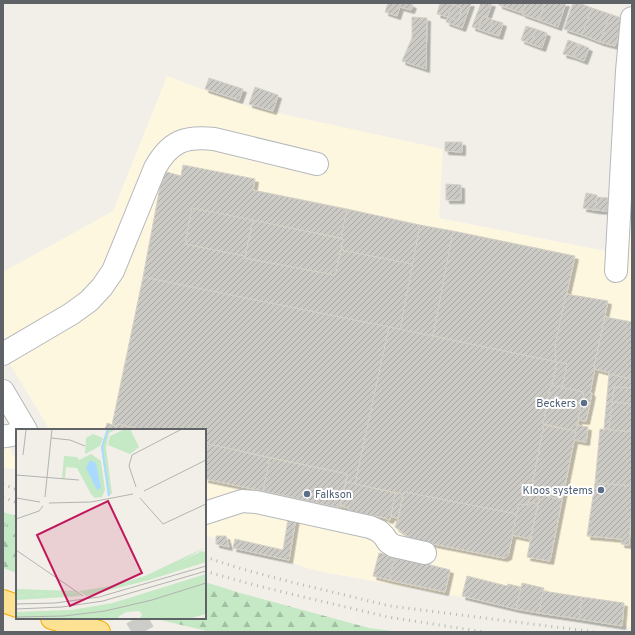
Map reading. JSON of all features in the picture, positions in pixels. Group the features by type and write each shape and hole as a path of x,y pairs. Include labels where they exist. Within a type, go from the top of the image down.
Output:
{"highway":[{"path":"3,601 16,606"},
{"path":"55,619 99,632"}],"street":[{"path":"616,271 627,71 632,18"},
{"path":"3,354 71,314 89,301 102,287 113,271 155,168 160,159 172,146 195,138 209,139 317,164"},
{"path":"3,391 22,429"},
{"path":"3,436 11,436 16,434"},
{"path":"206,513 242,501 256,502 370,527 379,531 388,542 394,546 425,553"}],"shaded area":[{"path":"632,64 632,627 317,571 206,535 206,429 49,429 3,353 3,272 113,211 167,76 250,107 443,149 439,218 621,254"},
{"path":"3,437 16,460 16,469 3,468"}],"green space":[{"path":"3,512 16,516 16,534 3,528"},
{"path":"3,528 16,534 16,573 3,568"},
{"path":"206,582 369,628 400,632 211,632 156,619 206,619"}],"building":[{"path":"388,3 408,3 413,5 411,10 400,7 397,16 385,12"},
{"path":"440,3 452,4 448,17 437,14"},
{"path":"452,3 471,3 462,28 446,22 448,17 458,21 462,8"},
{"path":"481,3 492,3 487,17 483,16 478,29 472,27"},
{"path":"499,3 526,3 522,13 499,5"},
{"path":"526,3 545,3 539,20 522,14"},
{"path":"545,3 566,3 558,27 539,20"},
{"path":"573,3 579,3 592,8 582,35 564,29"},
{"path":"452,4 462,8 458,21 448,17"},
{"path":"592,8 610,14 600,42 582,35"},
{"path":"610,14 624,19 615,46 600,42"},
{"path":"483,16 493,20 489,33 478,29"},
{"path":"412,17 427,18 426,69 402,61 412,38"},
{"path":"493,20 503,23 499,36 489,33"},
{"path":"526,26 536,29 531,44 521,40"},
{"path":"536,29 547,33 542,48 531,44"},
{"path":"568,40 579,44 574,57 563,54"},
{"path":"579,44 589,48 584,61 574,57"},
{"path":"209,78 243,89 239,100 205,89"},
{"path":"255,87 278,95 273,111 249,104"},
{"path":"445,142 462,142 462,152 445,151"},
{"path":"183,165 255,179 253,190 347,209 341,238 192,208 185,244 245,256 245,258 335,275 341,250 413,264 400,330 143,277 163,171 181,176"},
{"path":"446,184 461,185 461,200 446,200"},
{"path":"586,193 597,195 595,210 583,208"},
{"path":"597,197 609,198 607,211 595,210"},
{"path":"192,208 253,220 245,256 185,244"},
{"path":"347,209 420,225 413,264 341,250 343,239 341,238"},
{"path":"253,220 343,239 335,275 245,258"},
{"path":"420,225 453,231 433,336 400,330"},
{"path":"453,231 575,256 555,346 556,362 433,336"},
{"path":"143,277 389,327 355,484 346,482 347,474 208,444 206,442 206,429 140,429 117,424 116,426 112,425"},
{"path":"566,294 608,301 594,367 590,403 582,401 584,392 562,388 567,364 556,362 555,346"},
{"path":"605,317 632,322 632,379 609,374 610,373 595,369 594,367"},
{"path":"389,327 557,362 543,424 528,505 519,504 517,514 355,484"},
{"path":"557,362 567,364 562,388 552,386"},
{"path":"609,374 632,379 632,388 614,387 609,430 604,429"},
{"path":"551,385 584,392 576,431 543,424"},
{"path":"614,387 632,388 632,404 612,402"},
{"path":"582,401 590,403 586,421 578,420"},
{"path":"612,402 632,404 632,432 609,430"},
{"path":"107,423 116,426 116,429 105,429"},
{"path":"117,424 140,429 116,429"},
{"path":"544,425 576,431 562,500 540,495 540,493 531,492"},
{"path":"577,425 588,427 586,442 574,440"},
{"path":"600,429 632,432 632,486 595,483"},
{"path":"206,442 208,443 206,454"},
{"path":"208,444 270,458 263,491 206,479 206,454"},
{"path":"270,458 347,474 340,508 263,491"},
{"path":"346,482 395,493 390,520 348,511 349,508 341,506"},
{"path":"595,483 632,486 629,545 621,544 622,539 587,536"},
{"path":"404,492 517,514 508,556 504,558 413,540 395,527 398,521"},
{"path":"531,492 540,493 538,504 528,502"},
{"path":"395,493 403,494 398,518 391,517"},
{"path":"540,495 562,500 550,561 527,557"},
{"path":"528,502 538,504 530,539 512,535 519,504 528,505"},
{"path":"296,517 289,560 233,548 235,539 283,550 288,519"},
{"path":"216,536 226,536 229,547 216,544"},
{"path":"379,553 395,556 389,580 373,576"},
{"path":"395,556 450,570 445,592 389,580"},
{"path":"467,576 507,586 508,584 521,587 516,609 462,596"},
{"path":"522,583 544,588 539,613 516,609"},
{"path":"543,591 582,597 579,619 539,613"},
{"path":"582,597 624,603 622,626 579,619"}],"tunnel":[{"path":"137,619 144,632"}],"railway":[{"path":"3,484 16,490"},
{"path":"3,497 16,503"},
{"path":"206,557 291,582 390,606 595,632"},
{"path":"206,571 243,582 388,617 484,632"}],"place":[{"name":"Beckers","path":"584,403"},
{"name":"Kloos systems","path":"601,490"},
{"name":"Falkson","path":"307,494"}]}
